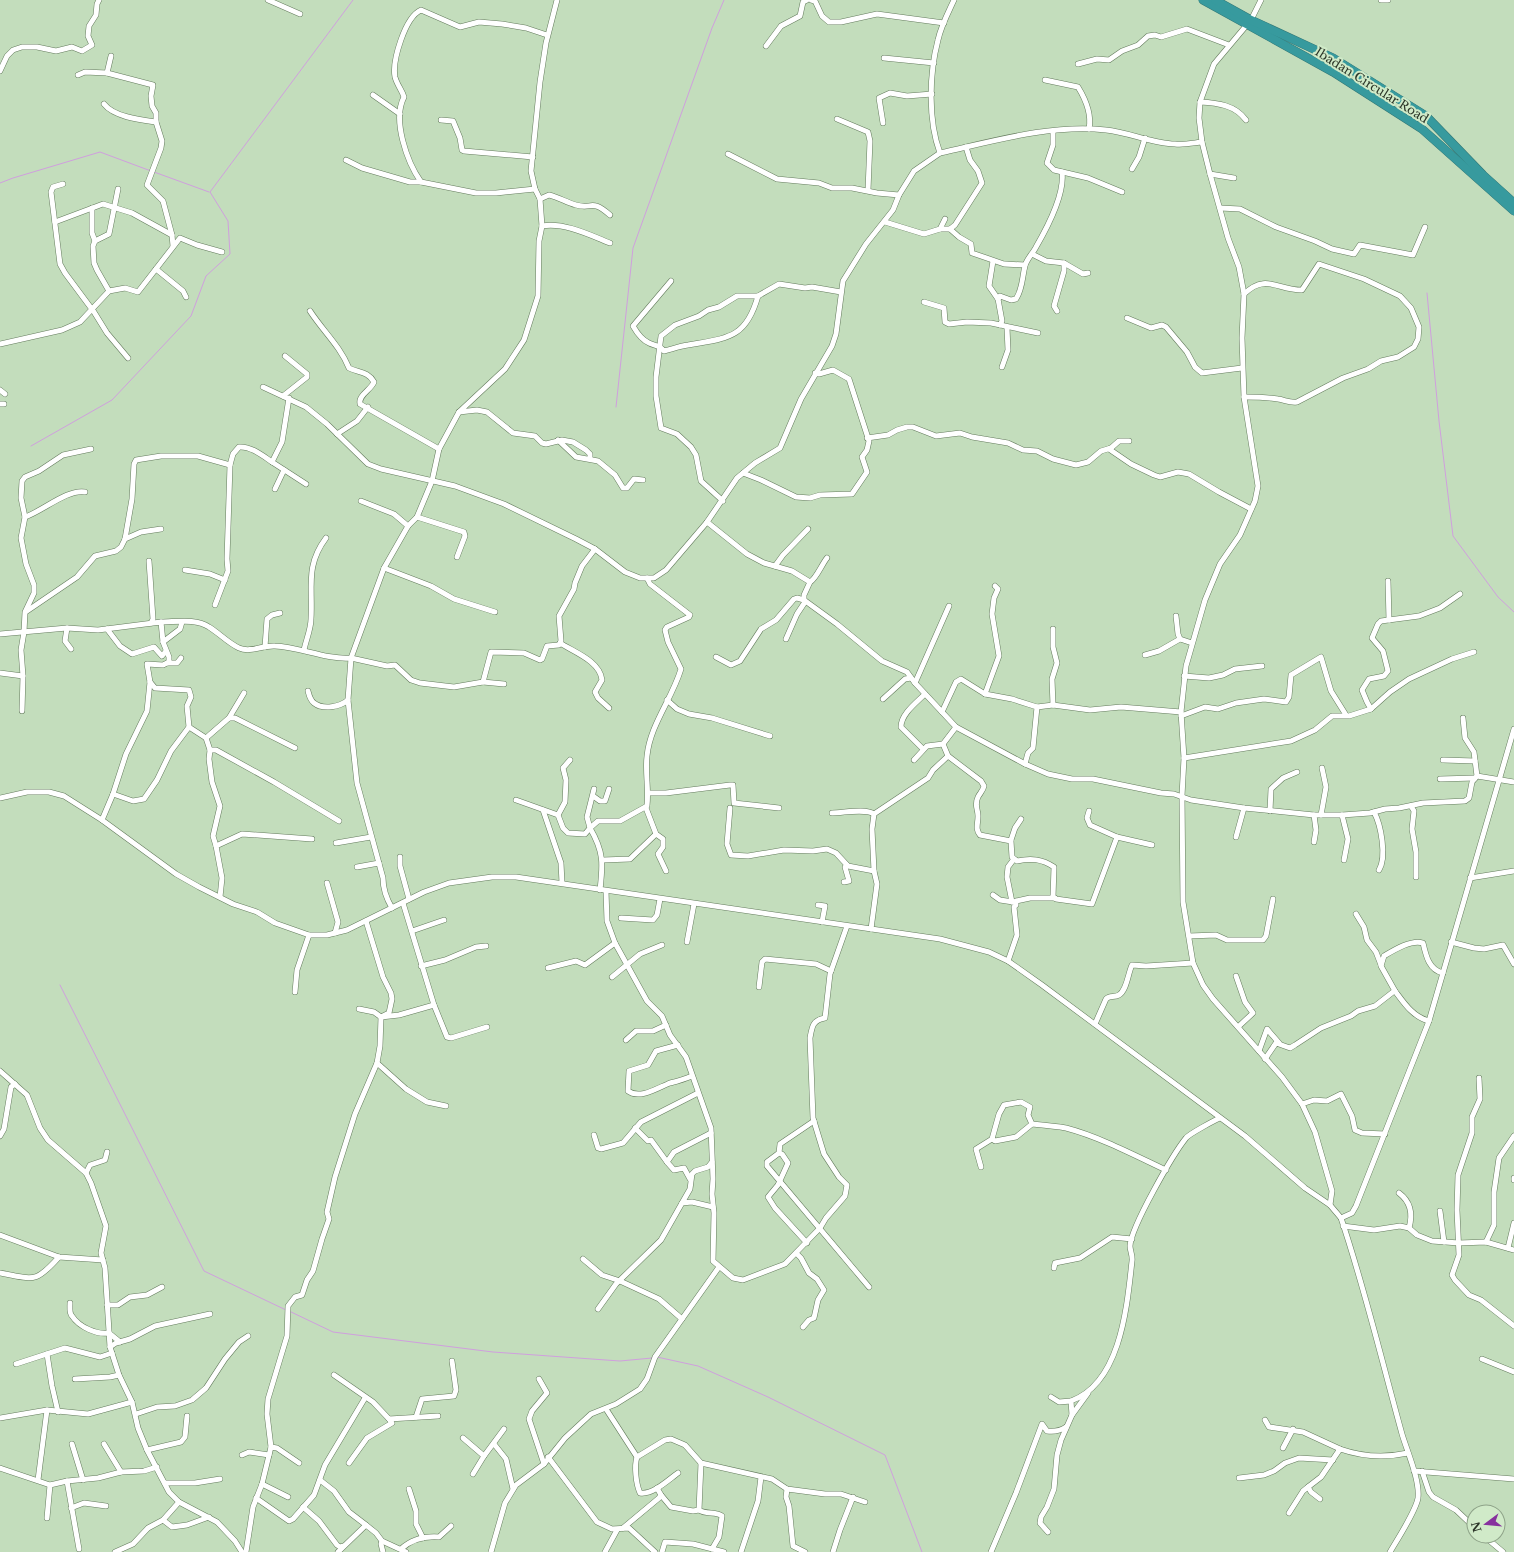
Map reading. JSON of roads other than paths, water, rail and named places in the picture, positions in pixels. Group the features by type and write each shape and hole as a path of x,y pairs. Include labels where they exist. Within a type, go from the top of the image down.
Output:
{"highway":[{"name":"Ibadan Circular Road","path":"1203,0 1249,22 1333,58 1426,116 1483,175 1514,202"},
{"name":"Ibadan Circular Road","path":"1215,0 1333,72 1422,129 1514,211"}],"street":[{"path":"0,71 7,56 12,50 22,47 37,47 56,51 72,46 82,51 92,44 88,36 89,26 96,15 97,4 100,0"},
{"path":"268,0 300,14"},
{"path":"392,908 386,899 383,888 383,878 357,783 348,700 351,658 384,568 408,526 417,516 432,481 439,449 459,412 505,369 524,340 538,296 539,241 542,226 540,199 535,189 531,172 540,82 547,35 558,0"},
{"path":"766,46 781,26 800,16 803,2 808,0"},
{"path":"811,0 815,1 822,16 830,22 841,22 877,14 944,23"},
{"path":"940,153 933,127 932,94 934,63 938,40 954,0"},
{"path":"1261,0 1249,22 1214,64 1200,102 1199,118 1202,142 1220,208 1239,267 1244,294 1242,368 1244,397 1258,486 1251,509 1240,535 1220,564 1205,600 1184,676 1181,714 1184,758 1182,796 1182,895 1193,963 1203,985 1282,1077 1302,1104 1315,1132 1332,1191 1330,1205"},
{"path":"1381,0 1388,0"},
{"path":"421,182 413,170 403,143 399,107 404,97 395,76 397,56 404,31 418,12 421,10 460,27 479,22 502,24 526,28 547,35"},
{"path":"1078,64 1097,59 1109,60 1122,51 1138,45 1148,36 1155,35 1161,37 1187,29 1229,45"},
{"path":"107,73 111,56"},
{"path":"884,58 934,63"},
{"path":"78,74 85,72 107,73 153,85 151,96 152,106 156,113 156,122 162,141 161,148 147,185 163,201 172,235 173,246"},
{"path":"1045,80 1078,87 1086,99 1090,120 1088,129"},
{"path":"883,123 879,98 890,93 907,96 932,94"},
{"path":"373,96 400,114"},
{"path":"1200,102 1228,106 1240,111 1246,120"},
{"path":"104,104 107,108 120,114 139,120 156,122"},
{"path":"837,119 868,132 870,140 868,190"},
{"path":"441,120 453,122 460,138 462,150 464,151 533,157"},
{"path":"263,387 306,407 368,464 455,486 504,504 595,549 625,572 640,578 654,578 666,570 707,522 743,473 755,463 780,448 801,399 815,373 824,361 834,340 843,281 866,244 893,210 899,195 914,171 940,153 1009,138 1053,131 1088,129 1106,130 1174,144 1202,142"},
{"path":"1053,131 1053,145 1047,163 1054,170 1088,178 1122,192"},
{"path":"1132,169 1140,156 1145,138"},
{"path":"885,222 924,234 940,229 950,228 962,214 982,183 978,171 970,160 966,148"},
{"path":"728,154 778,179 819,183 832,188 852,188 877,193 899,195"},
{"path":"346,160 362,168 410,182 421,182 476,193 496,193 535,189"},
{"path":"998,299 1000,296 1011,300 1016,299 1022,286 1025,265 1032,254 1057,202 1063,179 1062,172"},
{"path":"1210,174 1234,178"},
{"path":"63,184 53,187 51,192 60,264 107,333 128,358"},
{"path":"95,241 109,234 118,189"},
{"path":"540,199 549,195 577,206 593,204 600,207 610,215"},
{"path":"55,222 103,204 115,206 172,235"},
{"path":"92,208 92,233 95,241 93,246 94,263 103,283 109,290"},
{"path":"1220,208 1240,209 1276,227 1316,241 1332,250 1354,254 1360,245 1413,256 1425,227"},
{"path":"940,229 945,219"},
{"path":"542,226 549,225 576,230 610,243"},
{"path":"950,228 959,237 971,244 972,253 993,261 1013,265 1025,265"},
{"path":"0,344 62,330 80,322 109,290 125,288 138,292 180,238 197,245 222,252"},
{"path":"1032,254 1046,261 1064,263 1083,274 1088,273"},
{"path":"993,261 988,286 998,299 1002,321 1000,325"},
{"path":"1058,311 1054,306 1064,271 1064,263"},
{"path":"1244,294 1253,285 1264,283 1291,290 1302,290 1319,264 1364,279 1400,296 1411,308 1419,327 1418,339 1414,347 1398,357 1381,361 1368,369 1343,378 1297,402 1289,403 1282,399 1263,396 1244,397"},
{"path":"156,269 184,291 186,297"},
{"path":"671,281 633,326 638,334 649,343 661,347 664,351 731,336 746,324 758,296"},
{"path":"723,501 701,481 696,455 691,447 677,434 661,428 656,396 656,377 661,347 661,336 675,325 699,316 708,310 719,308 737,296 758,296 779,284 805,288 812,287 841,292"},
{"path":"924,302 944,308 945,322 949,324 966,322 1000,325 1007,328 1038,333"},
{"path":"310,312 323,330 334,340 349,368 366,374 374,382 359,401 360,404 368,407 439,449"},
{"path":"1127,318 1152,328 1162,325 1166,327 1187,352 1195,367 1202,373 1242,368"},
{"path":"1002,367 1008,350 1007,328"},
{"path":"283,396 307,377 307,374 285,356"},
{"path":"743,473 796,497 810,498 820,495 852,494 867,472 862,460 868,446 868,438 849,379 833,370 819,374 815,373"},
{"path":"0,390 5,394"},
{"path":"272,462 282,442 289,398"},
{"path":"337,434 357,421 368,407"},
{"path":"459,412 477,410 487,412 513,433 535,436 542,443 546,444 558,440 566,440 579,444 590,454 590,458"},
{"path":"868,438 888,435 896,430 906,427 913,427 936,436 960,433 972,437 1008,443 1022,450 1037,451 1053,459 1076,465 1088,462 1101,451 1109,448 1119,441 1129,441"},
{"path":"558,440 576,457 590,458 598,461 615,475 623,488 627,488 634,479 643,480"},
{"path":"215,605 228,571 227,559 230,465 233,454 239,447 242,447 263,455 306,484"},
{"path":"1109,448 1131,464 1160,477 1178,472 1190,474 1251,509"},
{"path":"22,711 23,676 21,650 25,612 34,593 34,585 26,564 21,538 25,517 21,498 22,481 25,477 63,455 91,449"},
{"path":"25,612 77,576 95,556 116,551 121,547 125,539 132,499 134,464 136,460 161,456 198,456 230,465"},
{"path":"275,489 284,470"},
{"path":"25,517 36,513 72,492 85,492"},
{"path":"361,501 394,514 408,526"},
{"path":"417,516 464,532 465,536 457,556"},
{"path":"707,522 747,554 764,563 792,571 810,582"},
{"path":"125,539 141,532 160,529"},
{"path":"775,566 783,555 808,529"},
{"path":"304,650 311,621 310,586 312,566 319,548 326,538"},
{"path":"560,643 559,616 574,589 575,582 582,566 595,549"},
{"path":"786,639 797,614 805,601 804,595 810,582 814,580 819,568 827,558"},
{"path":"149,561 153,619 151,623"},
{"path":"384,568 431,586 454,599 495,612"},
{"path":"185,570 210,574 225,580"},
{"path":"647,578 650,584 690,615 689,618 667,627 665,630 668,642 680,669 656,726 647,756 649,793 646,808 656,834 663,839 663,847 658,854 666,871"},
{"path":"1388,581 1389,620"},
{"path":"985,694 999,656 992,614 994,598 998,589 995,586"},
{"path":"1371,709 1366,702 1362,690 1369,679 1384,676 1388,671 1383,651 1372,638 1378,624 1381,621 1419,616 1440,608 1460,594"},
{"path":"716,657 731,665 737,663 748,651 764,626 776,620 794,599 797,598 805,601 834,621 882,661 907,672 914,683 956,726 1025,764 1048,774 1072,779 1093,779 1182,796 1192,800 1244,808 1270,811 1289,811 1314,815 1342,815 1374,812 1423,803 1465,801 1469,798 1476,777 1476,761 1474,752 1465,738 1463,718"},
{"path":"914,683 948,606"},
{"path":"265,647 268,619 272,615 280,613"},
{"path":"1176,616 1180,639"},
{"path":"161,622 163,642 169,657 169,662 167,664"},
{"path":"0,634 67,628 107,630 161,622 195,622 208,626 240,648 248,650 274,646 304,650 343,659 351,658 387,666 395,665 411,680 420,683 454,687 483,682 504,684"},
{"path":"163,642 180,629 182,622"},
{"path":"67,628 65,641 71,649"},
{"path":"1053,705 1052,679 1057,663 1052,647 1054,628"},
{"path":"107,630 120,646 132,654 154,647 162,656 166,651"},
{"path":"1145,654 1159,651 1180,639 1192,643"},
{"path":"483,682 491,652 524,653 540,660 542,659 547,646 559,645 560,643"},
{"path":"560,643 579,654 598,670 602,680 595,692 598,698 609,708"},
{"path":"1184,758 1291,740 1315,730 1332,716 1349,716 1371,709 1390,692 1409,679 1452,659 1474,652"},
{"path":"942,712 958,679 964,680 974,689 985,694 1012,699 1037,707 1053,705 1069,706 1075,709 1121,707 1181,714 1205,707 1218,709 1236,703 1264,700 1286,702 1289,698 1291,675 1321,657 1331,691 1346,715"},
{"path":"102,820 113,794 126,754 148,711 150,682 147,664 177,663 181,658"},
{"path":"1184,676 1209,678 1223,675 1235,669 1262,666"},
{"path":"0,674 23,676"},
{"path":"883,699 902,682 911,678"},
{"path":"113,794 133,801 144,800 157,780 171,752 189,727 187,706 190,697 189,690 155,688 150,682"},
{"path":"308,691 311,699 318,705 337,707 343,705 348,700"},
{"path":"206,738 230,718 244,693"},
{"path":"923,749 901,727 901,723 903,717 925,694"},
{"path":"667,700 677,709 689,714 712,718 770,736"},
{"path":"1025,764 1028,753 1032,748 1037,707"},
{"path":"230,718 235,718 295,748"},
{"path":"914,760 927,746 942,744 956,726"},
{"path":"189,727 206,738 210,750 209,759 212,782 220,806 213,836 222,878 220,897"},
{"path":"1341,1218 1352,1213 1356,1206 1429,1021 1514,730"},
{"path":"942,744 948,756 981,781 984,786 978,796 975,809 978,816 978,833 980,835 1011,840"},
{"path":"210,750 216,750 339,821"},
{"path":"871,929 877,884 874,871 872,829 874,814 928,778 933,770 948,756"},
{"path":"570,760 563,768 566,780 565,802 558,815 563,828 568,833 585,834 598,821 620,821 630,814 646,808"},
{"path":"1443,760 1476,761"},
{"path":"1322,768 1326,787 1322,814"},
{"path":"1270,811 1272,788 1283,778 1297,772"},
{"path":"1440,779 1476,777 1514,782"},
{"path":"649,793 670,793 730,784 733,785 734,803 779,808"},
{"path":"594,789 587,817 603,860 600,890"},
{"path":"593,796 595,799 605,801 610,790"},
{"path":"0,798 27,792 49,792 64,796 102,820 176,874 233,904 257,912 275,922 309,935 335,933 409,899 449,883 492,877 516,877 940,939 989,952 1008,961 1245,1136 1304,1188 1330,1205 1341,1218 1414,1470 1418,1498 1405,1526 1390,1552"},
{"path":"516,800 558,815"},
{"path":"1411,806 1414,811 1412,829 1416,852 1416,877"},
{"path":"730,808 728,844 731,855 748,856 784,850 813,851 827,849 836,853 847,865 874,871"},
{"path":"1236,837 1243,818 1244,808"},
{"path":"543,810 563,869 562,883"},
{"path":"832,813 857,812 863,810 874,814"},
{"path":"1089,811 1087,818 1090,825 1117,837 1152,845"},
{"path":"1374,812 1382,839 1382,864 1379,870"},
{"path":"1314,815 1316,830 1314,842"},
{"path":"1342,815 1348,840 1344,860"},
{"path":"1008,961 1017,936 1014,907 1016,905 1007,878 1008,867 1014,859 1011,840 1015,828 1021,819"},
{"path":"216,846 242,834 312,839"},
{"path":"603,860 630,859 656,834"},
{"path":"336,843 371,837"},
{"path":"993,895 1000,900 1014,902 1030,898 1055,898 1060,901 1092,904 1117,837"},
{"path":"400,857 400,866 409,899"},
{"path":"1014,859 1017,861 1031,859 1046,862 1054,867 1053,891 1055,898"},
{"path":"357,868 379,863"},
{"path":"844,882 849,881 845,867 847,865"},
{"path":"1470,878 1514,871"},
{"path":"327,883 338,922 335,933"},
{"path":"606,891 607,921 615,943 644,997 662,1016 670,1035 686,1057 711,1133 714,1222 713,1261 733,1278 743,1280 785,1264 807,1243 845,1196 847,1185 839,1177 824,1154 814,1121 810,1038 812,1025 817,1020 825,1018 827,989 831,971 847,926"},
{"path":"621,918 653,920 657,915 660,899"},
{"path":"1189,936 1216,935 1227,940 1263,940 1266,936 1273,899"},
{"path":"402,903 412,931 431,997 447,1037 451,1038 487,1027"},
{"path":"687,942 694,904"},
{"path":"818,905 825,906 822,922"},
{"path":"1356,914 1364,927 1367,940 1376,952 1381,966 1395,991 1406,1007 1417,1016 1429,1021"},
{"path":"366,920 378,965 392,999 389,1013 381,1017"},
{"path":"412,931 444,920"},
{"path":"295,992 297,970 309,935"},
{"path":"1381,966 1384,956 1419,942 1423,943 1428,961 1432,968 1443,973"},
{"path":"1451,942 1484,949 1503,945 1514,964"},
{"path":"548,968 576,961 585,965 615,943"},
{"path":"612,977 640,954 662,945"},
{"path":"421,966 445,960 476,947 486,946"},
{"path":"759,987 762,962 765,959 816,964 831,971"},
{"path":"1095,1024 1106,999 1109,997 1118,996 1122,992 1132,965 1146,966 1193,963"},
{"path":"1236,976 1245,1002 1253,1012 1238,1027"},
{"path":"1259,1051 1267,1029 1279,1043 1290,1048 1321,1028 1351,1016 1358,1011 1375,1006 1395,991"},
{"path":"426,1006 431,997"},
{"path":"359,1009 374,1012 381,1017 434,1005"},
{"path":"246,1552 256,1498 262,1484 272,1447 267,1414 268,1399 287,1336 288,1306 295,1297 302,1295 307,1280 313,1271 329,1220 327,1212 343,1150 355,1114 377,1064 380,1046 381,1017"},
{"path":"626,1040 636,1031 653,1031 666,1025"},
{"path":"1265,1059 1274,1045 1279,1043"},
{"path":"678,1045 656,1051 648,1065 629,1071 628,1091 633,1094 650,1093 668,1084 692,1076"},
{"path":"377,1064 400,1085 427,1102 446,1106"},
{"path":"0,1071 27,1095 40,1128 48,1140 86,1173 106,1226 102,1248 110,1347 119,1375 132,1402 138,1428 147,1450 169,1492 179,1502 209,1517 222,1527 242,1552"},
{"path":"1479,1078 1480,1098 1472,1117 1472,1133 1458,1175 1457,1210 1459,1258 1452,1274 1455,1280 1469,1295 1481,1300 1514,1326"},
{"path":"0,1136 4,1129 11,1087 15,1084"},
{"path":"594,1135 598,1148 604,1149 622,1143 641,1122 698,1093"},
{"path":"1302,1104 1320,1100 1327,1101 1341,1094 1352,1116 1355,1130 1362,1133 1385,1134"},
{"path":"981,1167 976,1149 992,1139 999,1114 1004,1105 1021,1102 1030,1106 1028,1115 1032,1124"},
{"path":"1048,1532 1040,1523 1041,1517 1047,1507 1054,1489 1057,1455 1067,1426 1072,1415 1108,1367 1125,1318 1132,1259 1130,1246 1135,1227 1166,1170 1187,1137 1212,1121 1220,1118"},
{"path":"814,1121 780,1144 779,1153 767,1162 767,1166 869,1287"},
{"path":"992,1139 995,1141 1016,1137 1032,1124 1065,1128 1110,1144 1166,1170"},
{"path":"598,1309 620,1280 661,1240 690,1189 692,1182 684,1168 674,1170 651,1140 648,1141 644,1139 635,1128"},
{"path":"667,1162 674,1152 711,1133"},
{"path":"1486,1242 1494,1225 1494,1192 1499,1158 1514,1136"},
{"path":"86,1173 90,1165 105,1160 107,1152"},
{"path":"779,1153 782,1154 788,1163 780,1180 768,1197 775,1208 807,1243"},
{"path":"690,1179 695,1171 708,1167 712,1162"},
{"path":"1399,1193 1405,1198 1410,1206 1411,1215 1409,1228"},
{"path":"682,1203 692,1202 713,1207"},
{"path":"1440,1212 1444,1242"},
{"path":"1508,1248 1514,1223"},
{"path":"1343,1226 1374,1230 1400,1226 1409,1228 1417,1235 1432,1241 1459,1243 1486,1242 1514,1250"},
{"path":"0,1235 59,1257 103,1260"},
{"path":"1054,1268 1055,1263 1082,1257 1112,1237 1132,1239"},
{"path":"796,1253 802,1258 809,1273 817,1279 825,1292 818,1300 814,1318 809,1320 803,1327"},
{"path":"0,1273 34,1279 42,1275 59,1257"},
{"path":"583,1259 602,1275 620,1280 659,1299 682,1319"},
{"path":"491,1552 505,1503 516,1485 544,1464 548,1457 590,1414 606,1409 640,1389 647,1379 655,1357 719,1267"},
{"path":"107,1305 118,1305 130,1297 147,1295 162,1287"},
{"path":"70,1303 72,1316 85,1328 101,1334 109,1333 120,1342"},
{"path":"110,1347 130,1339 155,1326 210,1314"},
{"path":"136,1414 157,1407 174,1406 192,1400 206,1388 225,1359 239,1342 248,1336"},
{"path":"16,1364 65,1348 100,1357 112,1353"},
{"path":"47,1354 58,1412"},
{"path":"1482,1359 1514,1372"},
{"path":"416,1417 422,1399 454,1396 456,1390 452,1361"},
{"path":"75,1379 119,1375"},
{"path":"334,1375 365,1398 374,1402 392,1423 367,1438 349,1462"},
{"path":"539,1379 547,1393 532,1411 529,1419 544,1464"},
{"path":"1052,1397 1059,1402 1070,1401 1090,1390"},
{"path":"256,1498 289,1521 293,1519 314,1495 325,1465 365,1398"},
{"path":"1070,1401 1072,1415"},
{"path":"0,1418 47,1410 88,1414 132,1402"},
{"path":"606,1409 638,1457"},
{"path":"38,1480 47,1410"},
{"path":"147,1450 181,1442 185,1437 187,1416"},
{"path":"389,1419 438,1416"},
{"path":"1265,1420 1269,1427 1294,1429 1340,1449 1368,1456 1388,1457 1408,1453"},
{"path":"991,1552 1016,1493 1042,1424 1047,1431 1050,1432 1060,1431 1067,1426"},
{"path":"473,1474 504,1429"},
{"path":"1283,1448 1294,1429"},
{"path":"463,1438 484,1456"},
{"path":"678,1473 657,1488 640,1493 635,1464 638,1457 665,1440 671,1439 685,1445 701,1463 772,1479 787,1489 825,1494 841,1494 865,1502"},
{"path":"72,1444 83,1480"},
{"path":"104,1444 121,1472"},
{"path":"494,1444 506,1459 513,1489"},
{"path":"272,1447 277,1448 299,1463"},
{"path":"1289,1513 1303,1491 1321,1476 1340,1449"},
{"path":"242,1455 249,1452 269,1455"},
{"path":"548,1457 597,1522 617,1530 629,1528 655,1552"},
{"path":"1239,1478 1264,1475 1274,1471 1285,1463 1299,1458 1333,1460"},
{"path":"699,1510 701,1463"},
{"path":"0,1468 50,1485 67,1481 98,1478 121,1472 144,1471 157,1467"},
{"path":"1414,1470 1514,1479"},
{"path":"1422,1471 1432,1497 1456,1510 1466,1519"},
{"path":"741,1552 758,1501 761,1477"},
{"path":"165,1483 195,1483 220,1479"},
{"path":"320,1480 334,1491 349,1512 376,1533 382,1541 403,1550 406,1544 423,1538 439,1537 451,1526"},
{"path":"67,1481 79,1549"},
{"path":"262,1484 288,1497"},
{"path":"47,1518 50,1485"},
{"path":"1308,1487 1311,1492 1320,1499"},
{"path":"657,1488 671,1507 693,1511 699,1510 705,1513 720,1514 722,1516 719,1537 712,1549"},
{"path":"409,1489 416,1511 416,1524 423,1538"},
{"path":"787,1489 786,1497 789,1506 793,1546 804,1552"},
{"path":"624,1528 661,1495"},
{"path":"833,1552 853,1498"},
{"path":"115,1552 133,1544 148,1528 163,1520 179,1502"},
{"path":"71,1508 84,1503 94,1503 106,1506"},
{"path":"303,1507 319,1521 337,1545 340,1547 343,1546"},
{"path":"163,1520 172,1527 186,1525 209,1517"},
{"path":"338,1552 366,1525"},
{"path":"605,1552 617,1530"},
{"path":"382,1541 381,1544 383,1552"},
{"path":"662,1552 665,1542 693,1544 724,1552"},
{"path":"1494,1544 1503,1552"}],"waterway":[{"path":"31,446 112,400 191,316 206,276 230,254 228,221 210,192 353,0"},
{"path":"616,407 633,248 712,28 724,0"},
{"path":"0,183 100,152 151,171"},
{"path":"154,172 209,192"},
{"path":"1427,293 1439,421 1453,536 1498,597 1514,612"},
{"path":"60,985 204,1271 286,1310"},
{"path":"289,1311 333,1332 493,1352 620,1361 652,1358"},
{"path":"657,1357 698,1366 768,1397 885,1455 922,1552"}]}
